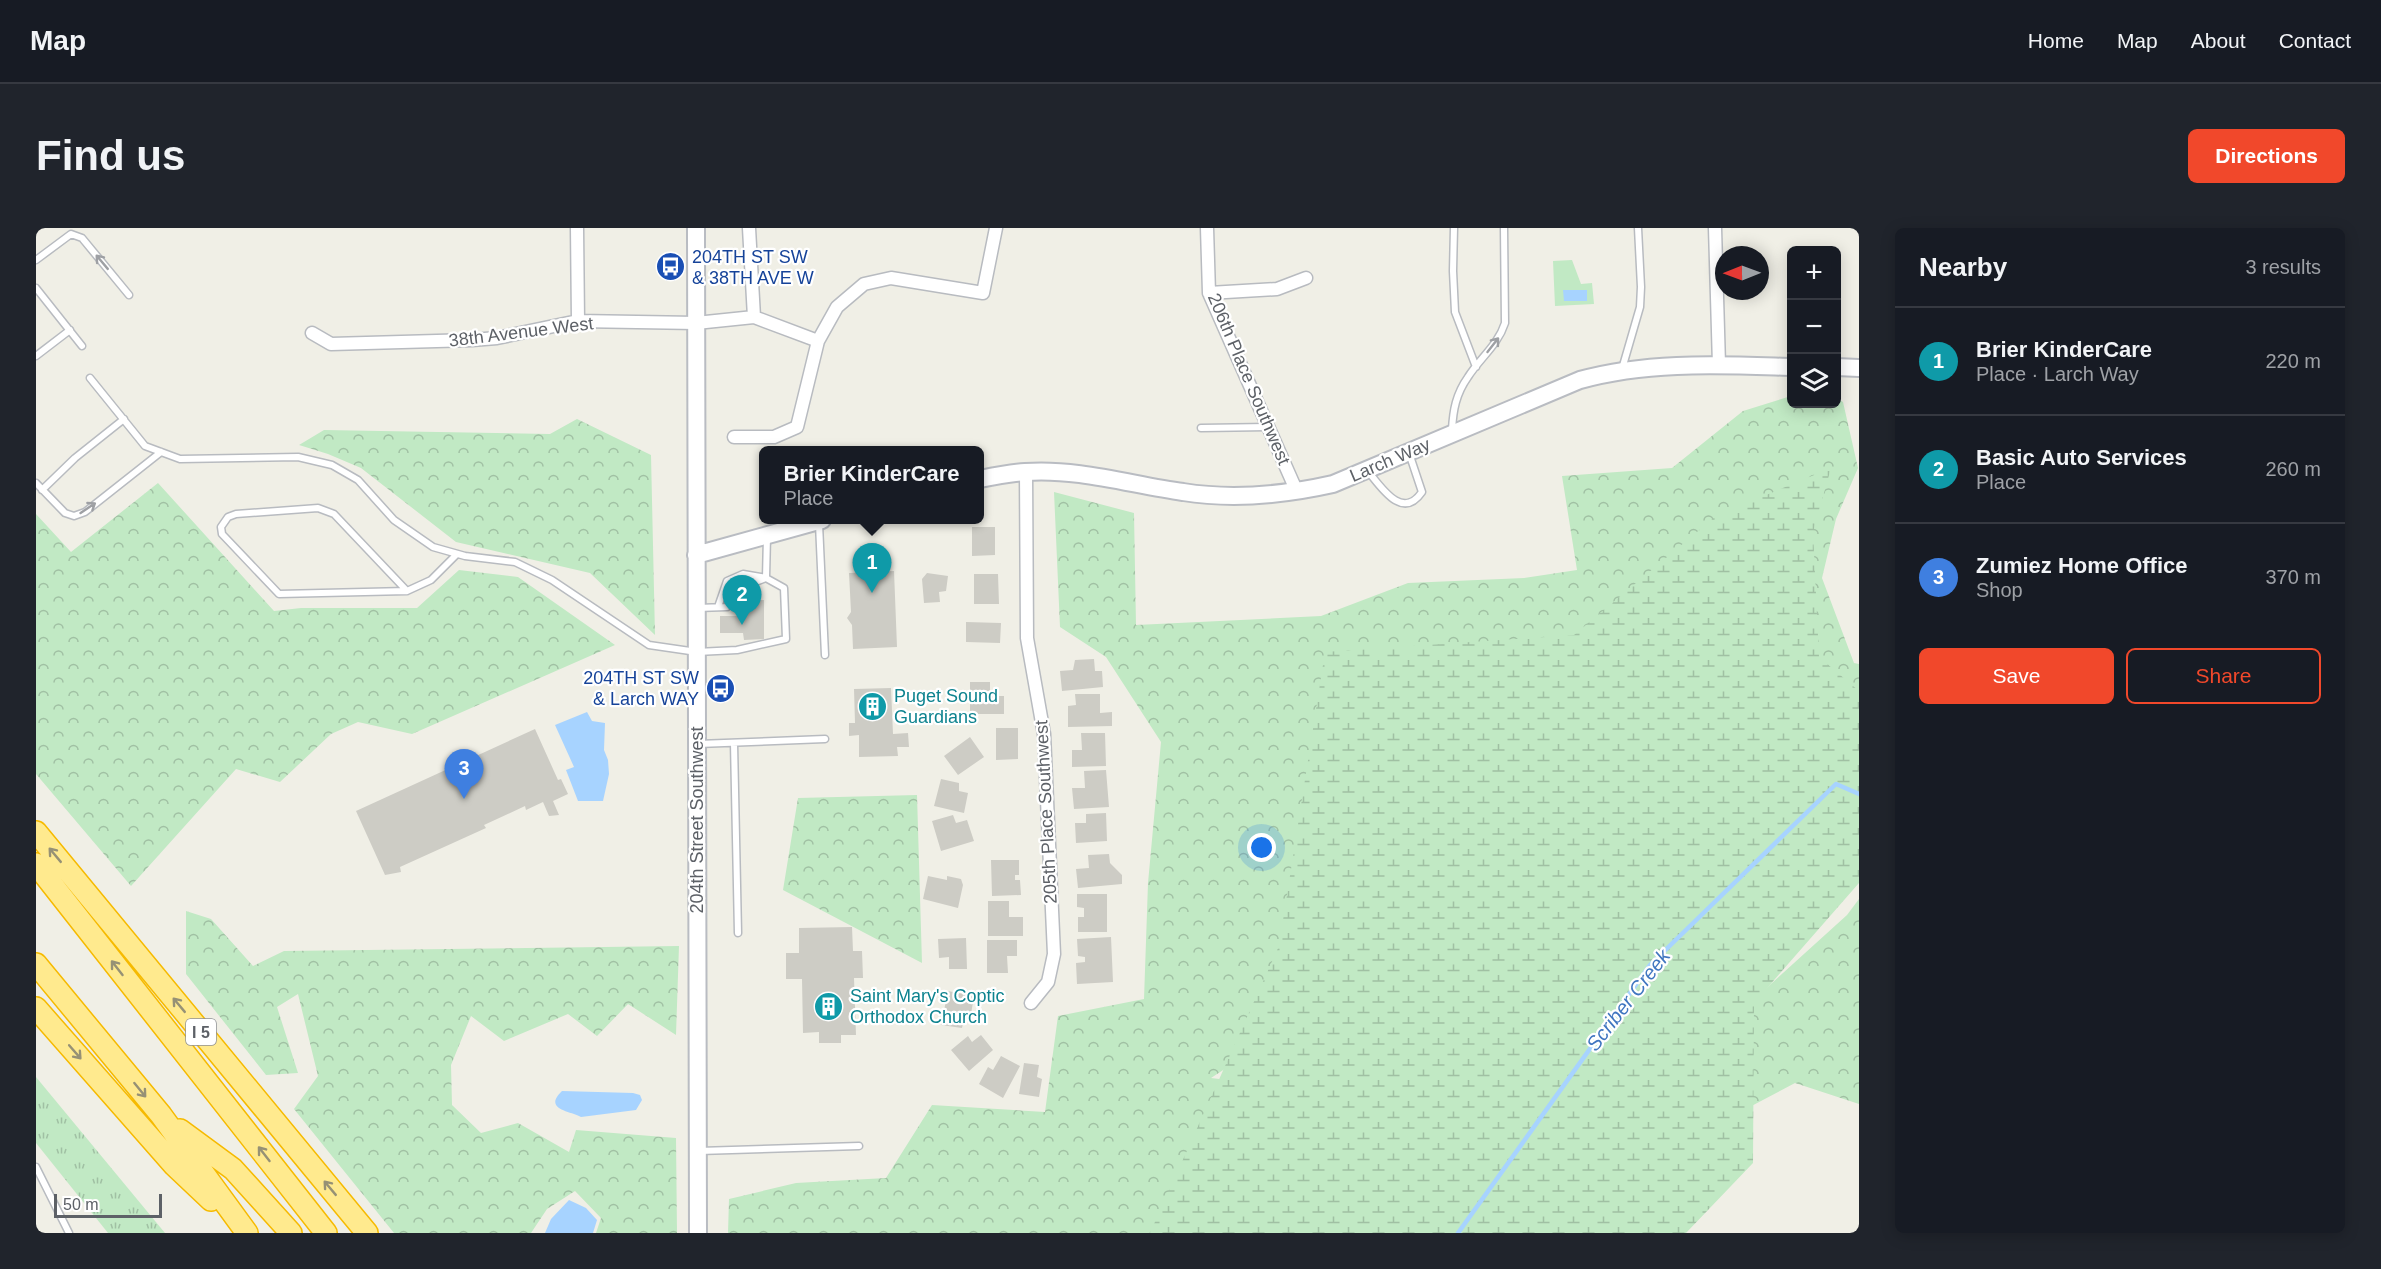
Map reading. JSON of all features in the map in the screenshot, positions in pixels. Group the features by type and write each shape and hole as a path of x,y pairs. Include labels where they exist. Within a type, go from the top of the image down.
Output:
{"highway":[{"name":"I 5","path":"36,832 367,1233"},
{"path":"36,864 326,1233"},
{"path":"36,964 161,1115 246,1233"},
{"path":"36,1008 174,1165 246,1233"},
{"path":"161,1115 232,1170 291,1233"}],"street":[{"path":"577,228 578,321"},
{"name":"204th Street Southwest","path":"696,228 698,1233"},
{"path":"749,228 754,317 818,341"},
{"path":"734,437 774,437 797,427 818,341 837,307 864,284 891,278 983,293 996,228"},
{"name":"206th Place Southwest","path":"1207,228 1209,293 1297,492"},
{"path":"1715,228 1719,365"},
{"path":"1209,293 1277,289 1306,278"},
{"name":"38th Avenue West","path":"312,333 330,344 471,340 497,338 578,321 696,323 754,317"},
{"name":"Larch Way","path":"984,478 1026,471 1074,473 1186,493 1265,496 1297,492 1333,484 1580,380 1646,367 1719,365 1787,367"},
{"path":"1841,367 1859,368"},
{"name":"205th Place Southwest","path":"1026,471 1027,638 1044,734 1054,954 1048,982 1031,1003"},
{"path":"696,555 806,524"}],"lane":[{"path":"1454,228 1455,312 1476,367"},
{"path":"1452,434 1455,401 1468,375 1501,335 1505,324 1503,228"},
{"path":"1622,370 1640,307 1638,228"},
{"path":"36,260 71,234 82,238 129,295"},
{"path":"36,288 82,346"},
{"path":"36,356 70,330"},
{"path":"90,378 145,446 180,459 298,457 332,465 358,480 394,520 433,547 457,554 515,561 552,580 649,645 697,652 737,650 786,639 784,588 766,578 743,574 727,581 718,607"},
{"path":"42,490 75,458 124,419"},
{"path":"1201,429 1268,426"},
{"path":"36,483 65,513 74,516 84,512 161,452"},
{"path":"1366,470 1388,495 1398,502 1409,504 1416,501 1422,492 1408,452"},
{"path":"407,591 334,514 326,509 236,514 228,518 221,527 222,534 279,594 407,591 431,580 457,554"},
{"path":"820,524 825,655"},
{"path":"766,578 767,535"},
{"path":"696,608 728,607 745,586 766,578"},
{"path":"697,744 825,739"},
{"path":"734,743 738,933"},
{"path":"698,1151 859,1146"},
{"path":"36,1167 69,1233"}],"green space":[{"path":"1572,260 1581,284 1592,283 1594,304 1555,306 1553,261"},
{"path":"1787,397 1787,408 1841,408 1841,401 1843,402 1858,468 1836,519 1822,578 1854,663 1859,664 1859,760 1394,958 1211,1078 1378,1098 1249,1233 728,1233 729,1199 796,1183 886,1178 932,1105 1045,1112 1058,1016 1144,999 1148,883 1161,742 1106,657 1060,627 1054,492 1134,513 1136,625 1321,616 1408,583 1524,578 1577,570 1562,476 1672,468 1743,411"},
{"path":"577,419 651,455 655,635 590,573 456,542 361,468 299,445 324,430 550,434"},
{"path":"1831,468 1813,532 1819,657 1859,691 1859,883 1754,1003 1753,1163 1686,1233 1150,1233 1279,946 1325,652 1574,635 1716,516"},
{"path":"158,483 274,611 301,608 417,608 459,570 518,577 615,645 412,734 358,722 331,734 280,782 236,769 131,886 36,774 36,514 71,552"},
{"path":"917,795 922,963 783,890 798,798"},
{"path":"1859,899 1859,1104 1795,1083 1704,1131 1730,1021 1847,915"},
{"path":"186,911 211,919 253,966 284,951 679,946 676,1035 628,1004 597,1036 568,1014 504,1041 471,1016 451,1065 452,1105 481,1133 518,1123 569,1152 576,1130 676,1138 677,1233 596,1233 601,1218 575,1191 547,1209 531,1233 394,1233 294,1109 318,1076 298,994 277,1007 298,1073 266,1075 186,974"},
{"path":"36,1077 165,1233 108,1233 36,1143"}],"water":[{"path":"1563,290 1587,290 1587,301 1564,301"},
{"path":"587,712 592,721 605,723 604,750 608,760 609,774 603,801 578,801 566,770 574,767 555,725"},
{"path":"562,1091 633,1093 640,1095 642,1100 636,1110 581,1117 557,1106 555,1102"},
{"path":"569,1200 586,1208 597,1220 593,1233 545,1233 551,1219"}],"building":[{"path":"972,527 995,527 995,555 972,556"},
{"path":"894,571 897,647 853,649 852,625 847,618 851,612 849,573"},
{"path":"927,573 948,576 946,591 939,592 940,602 924,603 922,579"},
{"path":"974,574 998,574 999,604 974,604"},
{"path":"735,581 741,588 734,593 729,586"},
{"path":"743,600 764,600 764,639 744,640 743,633 720,633 720,616 741,616"},
{"path":"966,622 1001,623 1000,643 966,642"},
{"path":"1094,659 1095,671 1102,671 1103,687 1062,691 1060,671 1073,670 1075,660"},
{"path":"970,682 990,682 990,696 1004,696 1004,714 970,714"},
{"name":"Puget Sound Guardians","path":"891,688 893,734 908,733 909,747 897,747 898,756 859,757 859,735 849,736 849,723 855,723 854,689"},
{"path":"1075,694 1100,694 1100,713 1112,712 1112,726 1068,727 1068,706 1076,705"},
{"path":"996,728 1018,728 1018,759 996,760"},
{"path":"535,729 558,780 561,779 568,794 553,801 559,815 549,816 543,802 526,810 525,806 484,825 486,828 400,867 401,872 385,875 356,811"},
{"path":"1081,733 1105,733 1106,766 1072,767 1072,750 1082,750"},
{"path":"970,737 984,757 958,775 944,756"},
{"path":"1106,770 1109,807 1074,809 1072,788 1085,788 1084,771"},
{"path":"941,779 959,783 959,791 968,793 964,813 934,806"},
{"path":"1106,813 1107,841 1076,843 1075,823 1086,823 1086,814"},
{"path":"953,815 956,823 967,820 974,841 941,851 932,821"},
{"path":"1109,854 1110,863 1122,875 1122,884 1078,888 1076,869 1089,868 1088,855"},
{"path":"991,860 1019,860 1019,875 1015,875 1015,880 1020,880 1021,895 992,896"},
{"path":"928,876 947,880 947,876 961,879 963,885 958,908 923,899"},
{"path":"1077,894 1107,894 1107,932 1078,932 1078,917 1084,917 1084,908 1077,907"},
{"path":"988,901 1009,901 1009,917 1023,917 1023,936 988,936"},
{"name":"Saint Mary's Coptic Orthodox Church","path":"852,927 853,951 862,951 863,978 854,978 856,1035 841,1035 841,1043 819,1043 819,1032 803,1033 802,979 786,979 786,953 799,953 799,928"},
{"path":"1111,937 1113,982 1077,984 1076,963 1085,962 1085,957 1078,956 1077,939"},
{"path":"966,938 967,969 949,969 949,957 939,958 938,939"},
{"path":"987,940 1017,940 1017,956 1007,956 1008,973 987,973"},
{"path":"948,991 974,996 971,1014 965,1013 962,1028 941,1025"},
{"path":"981,1035 993,1050 969,1071 951,1050 968,1036 972,1042"},
{"path":"1001,1056 1020,1066 1003,1098 979,1084 988,1067 993,1070"},
{"path":"1024,1063 1039,1065 1037,1077 1042,1079 1039,1097 1019,1094"}],"waterway":[{"name":"Scriber Creek","path":"1458,1233 1650,965 1836,784 1859,794"}],"place":[{"name":"204TH ST SW & 38TH AVE W","path":"671,267"},
{"name":"Brier KinderCare","path":"872,593"},
{"name":"Basic Auto Services","path":"742,625"},
{"name":"204TH ST SW & Larch WAY","path":"720,688"},
{"name":"Puget Sound Guardians","path":"873,706"},
{"name":"Zumiez Home Office","path":"464,799"},
{"name":"Saint Mary's Coptic Orthodox Church","path":"829,1006"}]}
